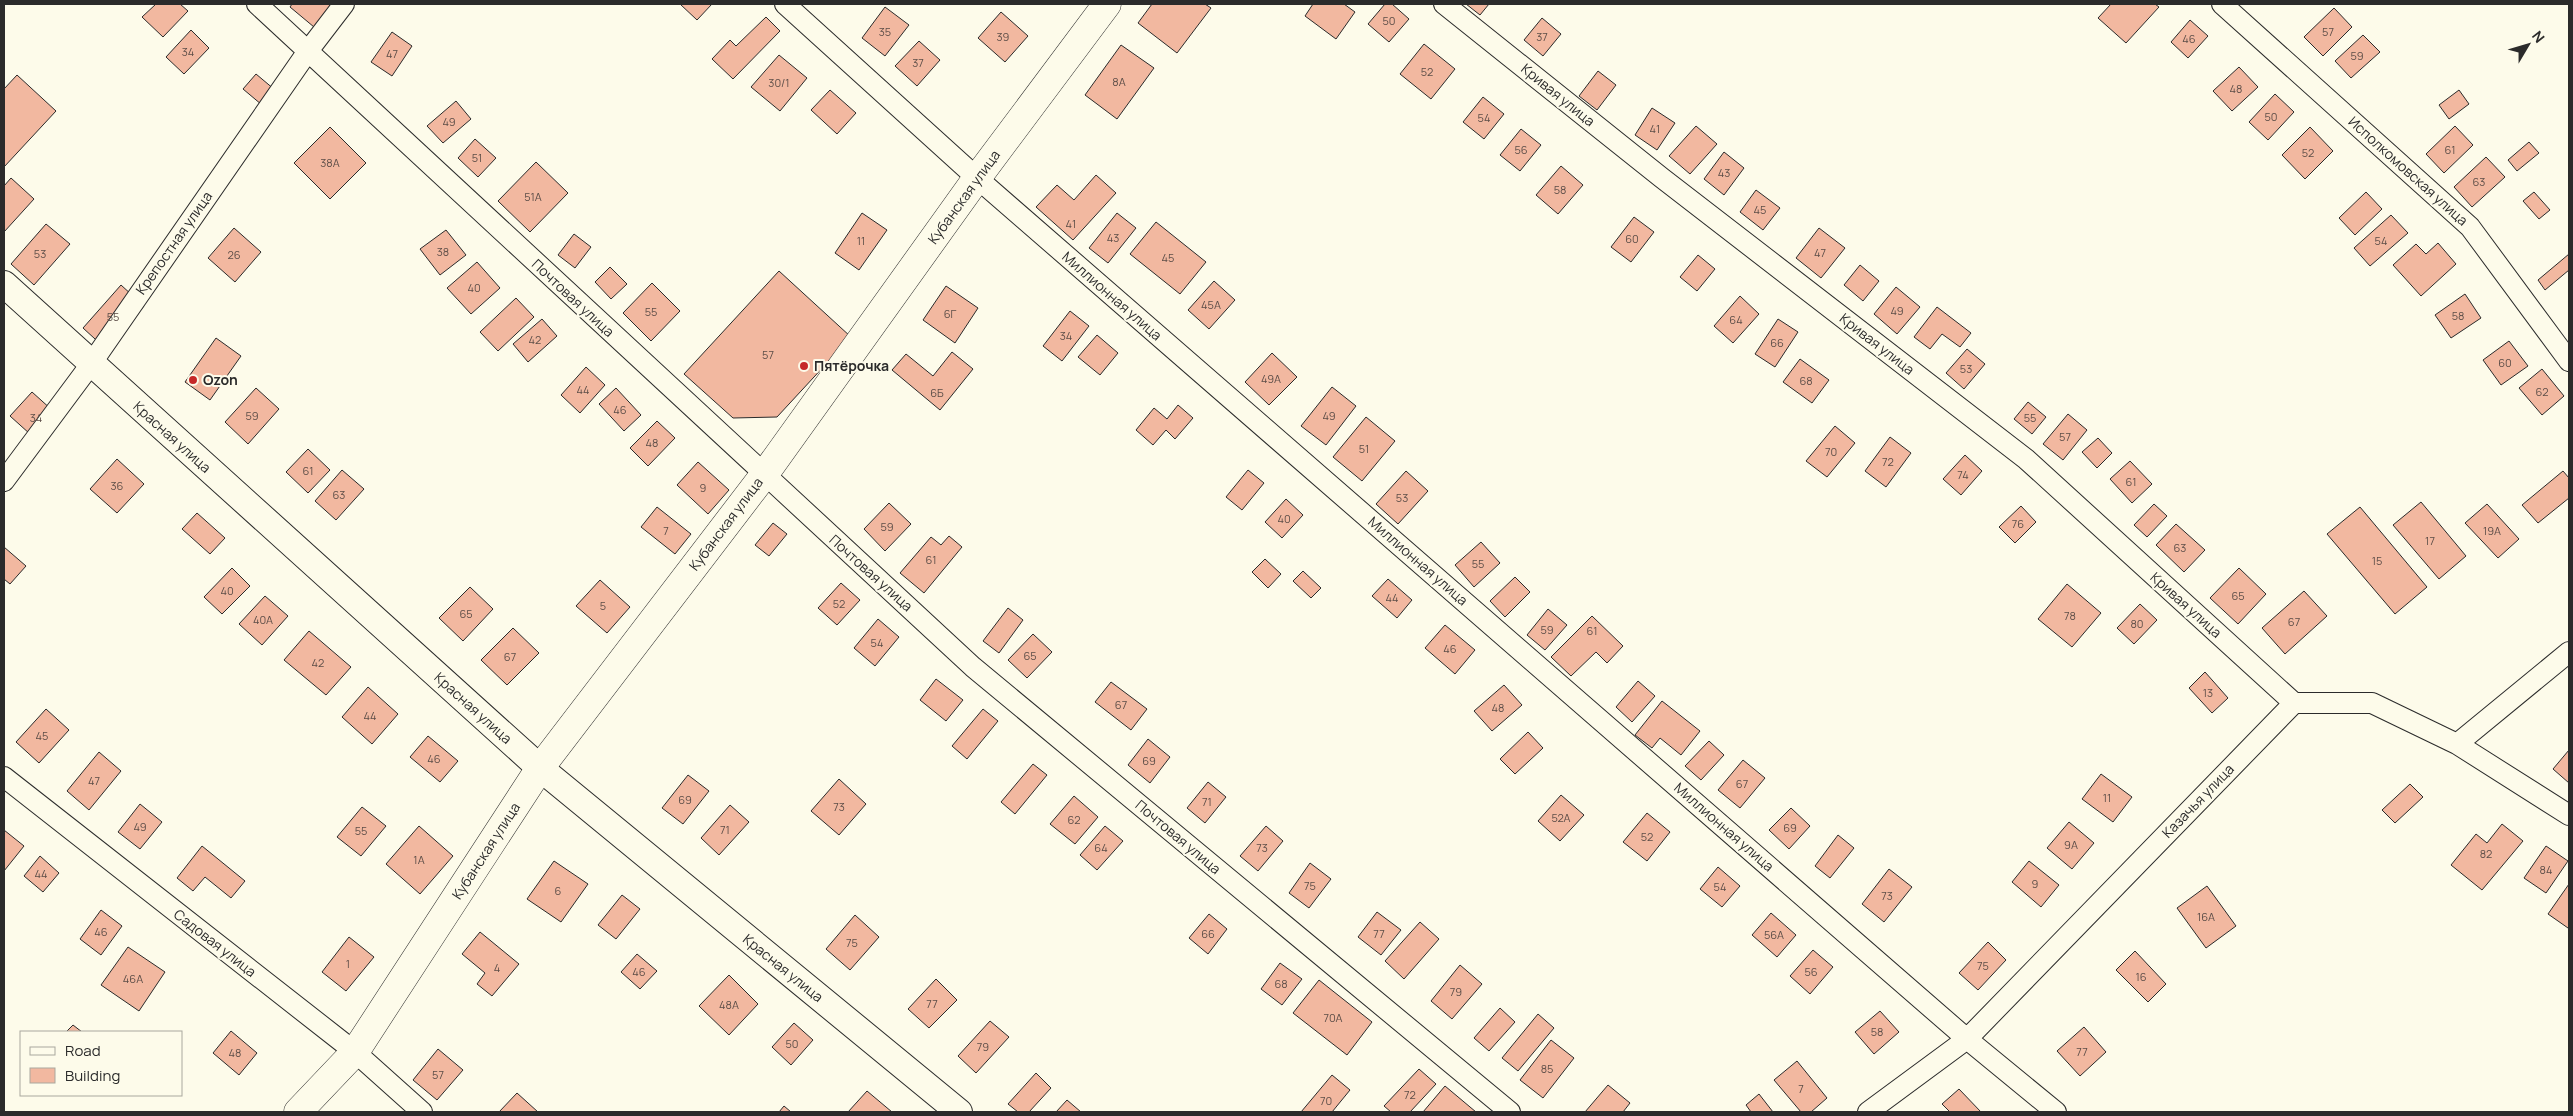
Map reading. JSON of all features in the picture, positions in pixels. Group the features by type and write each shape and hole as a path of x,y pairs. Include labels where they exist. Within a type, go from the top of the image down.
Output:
{"main road":[{"name":"Кубанская улица","path":"298,1112 355,1052 540,768 764,475 977,178 1107,4"}],"street":[{"name":"Почтовая улица","path":"257,4 973,667 1510,1112"},
{"name":"Крепостная улица","path":"4,481 91,364 308,50 344,4"},
{"name":"Миллионная улица","path":"786,4 977,178 1967,1039 2056,1112"},
{"name":"Кривая улица","path":"1444,4 1662,178 2026,459 2294,703"},
{"name":"Исполкомовская улица","path":"2222,4 2470,227 2569,361"},
{"name":"Красная улица","path":"4,284 540,768 959,1112"},
{"path":"2456,744 2569,652"},
{"path":"2294,703 2372,703 2456,744 2569,815"},
{"name":"Казачья улица","path":"1868,1112 1967,1039 2294,703"},
{"name":"Садовая улица","path":"4,777 355,1052 422,1112"}],"building":[{"path":"156,4 180,4 188,11 163,37 142,17"},
{"path":"292,4 332,4 314,27 290,7"},
{"path":"680,4 712,4 697,20"},
{"path":"1152,4 1205,4 1211,8 1177,53 1138,23"},
{"path":"1313,4 1344,4 1355,12 1336,39 1305,16"},
{"path":"1385,4 1392,4 1409,19 1389,42 1368,24"},
{"path":"1466,4 1489,4 1480,15"},
{"path":"2111,4 2155,4 2159,7 2126,43 2098,18"},
{"path":"885,7 909,25 885,56 862,38"},
{"path":"2334,8 2352,27 2323,56 2304,37"},
{"path":"1001,12 1028,36 1005,62 978,38"},
{"path":"766,17 780,31 733,79 712,59 730,40 736,46"},
{"path":"1542,18 1561,34 1543,56 1524,40"},
{"path":"2190,20 2208,36 2188,58 2171,42"},
{"path":"191,30 209,48 184,74 166,57"},
{"path":"392,32 412,46 392,76 371,62"},
{"path":"2363,35 2380,52 2351,78 2335,61"},
{"path":"919,41 940,60 917,86 895,66"},
{"path":"1424,44 1455,69 1431,99 1400,74"},
{"path":"1121,45 1154,68 1117,119 1085,95"},
{"path":"779,55 807,78 780,111 751,87"},
{"path":"2239,67 2258,87 2232,111 2213,91"},
{"path":"1598,71 1616,85 1597,110 1579,96"},
{"path":"256,74 281,95 268,110 243,89"},
{"path":"17,75 56,111 4,167 4,89"},
{"path":"830,90 856,113 837,134 811,110"},
{"path":"2459,90 2469,104 2449,119 2439,105"},
{"path":"2275,94 2294,112 2268,140 2249,122"},
{"path":"1483,97 1504,114 1484,139 1463,122"},
{"path":"456,101 471,119 443,143 427,126"},
{"path":"1652,108 1675,123 1657,150 1635,135"},
{"path":"1696,126 1717,144 1690,174 1669,156"},
{"path":"2455,126 2473,145 2444,173 2426,154"},
{"path":"330,127 366,163 330,199 294,163"},
{"path":"2310,127 2333,151 2305,179 2282,155"},
{"path":"1521,129 1541,145 1520,171 1500,155"},
{"path":"475,139 496,158 478,177 458,158"},
{"path":"2529,142 2539,153 2517,171 2508,160"},
{"path":"1724,152 1744,168 1724,195 1704,179"},
{"path":"2486,157 2505,177 2472,207 2454,187"},
{"path":"536,162 568,193 530,232 498,201"},
{"path":"1561,166 1583,185 1558,214 1536,195"},
{"path":"1096,175 1116,193 1073,240 1036,207 1057,185 1074,200"},
{"path":"11,178 34,199 4,232 4,186"},
{"path":"1756,190 1780,208 1763,230 1740,212"},
{"path":"2366,192 2382,209 2355,235 2339,218"},
{"path":"2534,192 2550,210 2539,219 2523,201"},
{"path":"862,213 887,230 859,270 835,253"},
{"path":"1117,213 1136,228 1108,263 1089,248"},
{"path":"2391,215 2408,233 2370,266 2354,248"},
{"path":"1634,217 1654,232 1631,262 1611,247"},
{"path":"1156,222 1206,262 1180,294 1130,254"},
{"path":"46,224 70,244 34,285 11,264"},
{"path":"234,228 261,252 235,282 208,258"},
{"path":"1819,228 1845,248 1821,278 1796,258"},
{"path":"446,230 466,255 440,275 420,249"},
{"path":"574,234 591,247 575,268 558,255"},
{"path":"2438,243 2456,264 2421,296 2393,265 2416,244 2426,254"},
{"path":"2569,254 2569,270 2545,290 2538,280"},
{"path":"1698,255 1715,269 1697,291 1680,277"},
{"path":"477,262 500,288 471,314 447,288"},
{"path":"1860,265 1879,281 1863,301 1844,285"},
{"path":"610,267 627,284 611,299 595,282"},
{"path":"779,271 851,337 777,417 733,418 684,374"},
{"path":"1214,281 1235,300 1209,329 1188,310"},
{"path":"652,283 680,311 651,341 623,313"},
{"path":"121,285 144,306 106,349 83,328"},
{"path":"946,286 978,308 955,343 923,320"},
{"path":"1896,287 1920,307 1897,334 1874,314"},
{"path":"2465,294 2481,318 2451,338 2435,315"},
{"path":"1740,296 1759,314 1733,343 1714,326"},
{"path":"516,298 534,317 498,351 480,332"},
{"path":"1937,307 1971,333 1960,347 1942,334 1930,349 1914,337"},
{"path":"1070,311 1089,326 1062,361 1043,346"},
{"path":"542,319 557,336 528,362 513,344"},
{"path":"1778,319 1798,332 1775,367 1755,354"},
{"path":"1097,335 1118,353 1100,375 1078,357"},
{"path":"216,338 241,356 210,400 185,382"},
{"path":"2509,341 2528,366 2501,385 2483,360"},
{"path":"1967,349 1985,364 1964,389 1946,373"},
{"path":"952,352 973,369 940,410 892,370 906,354 933,376"},
{"path":"1272,353 1297,377 1269,405 1245,382"},
{"path":"1800,359 1829,380 1812,403 1783,382"},
{"path":"586,367 605,385 580,413 561,395"},
{"path":"2542,369 2564,396 2542,415 2519,388"},
{"path":"1332,387 1356,406 1326,445 1301,426"},
{"path":"256,388 279,409 248,444 225,422"},
{"path":"616,388 641,415 624,431 599,404"},
{"path":"32,392 62,419 40,443 10,416"},
{"path":"2028,402 2046,417 2032,434 2014,419"},
{"path":"1178,405 1193,418 1175,439 1166,430 1153,445 1136,430 1154,408 1167,419"},
{"path":"2068,414 2087,430 2063,460 2043,444"},
{"path":"1366,417 1395,441 1362,481 1333,457"},
{"path":"657,421 675,438 648,466 630,448"},
{"path":"1835,426 1855,443 1827,477 1806,461"},
{"path":"1890,437 1911,453 1886,487 1865,471"},
{"path":"2098,438 2112,453 2097,468 2082,452"},
{"path":"308,449 330,470 308,493 286,472"},
{"path":"1965,455 1982,471 1961,495 1943,479"},
{"path":"117,459 144,484 117,513 90,489"},
{"path":"2130,461 2152,484 2132,503 2110,479"},
{"path":"698,462 729,490 708,514 677,485"},
{"path":"342,470 364,489 336,520 315,501"},
{"path":"1248,470 1264,483 1242,510 1226,497"},
{"path":"1406,471 1428,491 1398,524 1376,504"},
{"path":"2563,471 2569,478 2569,498 2538,523 2522,505"},
{"path":"1286,499 1303,515 1282,538 1265,522"},
{"path":"2421,502 2466,556 2439,579 2393,525"},
{"path":"889,503 911,524 885,551 864,529"},
{"path":"2154,504 2167,516 2147,537 2134,525"},
{"path":"2487,504 2519,539 2498,558 2465,523"},
{"path":"2021,506 2036,522 2015,543 1999,527"},
{"path":"657,507 691,534 675,554 641,527"},
{"path":"2360,507 2427,587 2395,614 2327,534"},
{"path":"197,513 225,538 210,554 182,529"},
{"path":"773,523 787,534 769,556 755,545"},
{"path":"2176,524 2205,550 2184,572 2156,545"},
{"path":"949,536 962,547 924,593 900,573 931,537 941,545"},
{"path":"1481,542 1500,563 1474,587 1455,565"},
{"path":"4,547 26,566 10,584 4,579"},
{"path":"1265,559 1281,574 1268,588 1252,572"},
{"path":"232,568 250,586 222,614 204,597"},
{"path":"2239,568 2266,594 2238,624 2210,598"},
{"path":"1303,571 1321,588 1311,598 1293,581"},
{"path":"1515,577 1530,592 1505,617 1490,601"},
{"path":"1388,579 1412,600 1397,618 1372,596"},
{"path":"600,580 630,607 607,633 576,606"},
{"path":"841,583 860,600 837,625 818,608"},
{"path":"2067,584 2101,613 2072,647 2038,619"},
{"path":"470,587 493,609 463,641 439,618"},
{"path":"2304,591 2327,616 2285,654 2262,628"},
{"path":"265,596 288,616 262,645 239,624"},
{"path":"2140,604 2157,620 2134,644 2117,628"},
{"path":"1008,608 1023,620 999,653 983,641"},
{"path":"1548,609 1567,625 1545,650 1527,635"},
{"path":"1592,616 1623,646 1607,663 1596,652 1571,676 1551,657"},
{"path":"878,619 899,637 875,666 854,648"},
{"path":"1445,625 1475,650 1455,674 1425,648"},
{"path":"513,628 539,653 507,685 481,660"},
{"path":"309,631 351,667 326,695 284,660"},
{"path":"1033,634 1052,652 1027,678 1008,660"},
{"path":"2205,672 2228,698 2212,713 2189,688"},
{"path":"936,679 963,700 946,721 920,700"},
{"path":"1638,681 1655,696 1632,722 1616,707"},
{"path":"1111,682 1147,709 1131,730 1095,702"},
{"path":"1504,685 1522,705 1492,731 1474,711"},
{"path":"368,687 398,714 372,744 342,717"},
{"path":"1662,701 1700,731 1681,755 1660,738 1652,748 1635,735"},
{"path":"46,709 69,730 39,763 16,742"},
{"path":"983,709 998,721 967,759 952,746"},
{"path":"1528,732 1543,748 1515,774 1500,759"},
{"path":"428,736 458,761 440,782 410,757"},
{"path":"1148,739 1170,757 1150,783 1128,765"},
{"path":"1709,741 1724,755 1701,780 1685,766"},
{"path":"2569,750 2569,783 2553,769"},
{"path":"99,752 121,771 89,810 67,791"},
{"path":"1743,760 1765,778 1740,808 1718,790"},
{"path":"1033,764 1047,775 1015,814 1001,802"},
{"path":"2101,774 2132,797 2113,822 2082,799"},
{"path":"688,775 709,791 683,824 662,808"},
{"path":"839,779 866,804 839,835 811,811"},
{"path":"1208,782 1226,797 1205,823 1187,808"},
{"path":"2410,784 2423,797 2395,823 2382,810"},
{"path":"1561,795 1584,815 1560,841 1538,821"},
{"path":"1074,796 1098,817 1075,844 1050,824"},
{"path":"140,804 162,822 140,849 118,832"},
{"path":"730,805 749,822 719,855 701,838"},
{"path":"362,807 386,826 361,856 337,837"},
{"path":"1791,808 1810,826 1789,849 1769,830"},
{"path":"1647,813 1670,832 1647,861 1623,842"},
{"path":"2069,822 2094,843 2072,869 2047,848"},
{"path":"2502,824 2523,841 2482,890 2451,865 2476,834 2487,843"},
{"path":"419,826 453,856 420,894 386,864"},
{"path":"1105,826 1123,841 1097,870 1080,855"},
{"path":"1266,826 1283,841 1258,871 1240,856"},
{"path":"4,830 24,846 4,871"},
{"path":"1838,835 1854,848 1830,878 1815,866"},
{"path":"202,846 245,881 231,898 205,877 193,891 177,878"},
{"path":"2546,846 2568,861 2546,893 2524,878"},
{"path":"40,856 59,873 43,892 24,876"},
{"path":"554,861 588,884 561,922 527,899"},
{"path":"2029,861 2059,885 2041,907 2012,882"},
{"path":"1310,863 1331,879 1309,908 1289,893"},
{"path":"1718,867 1740,886 1722,907 1700,889"},
{"path":"1889,869 1912,887 1884,922 1862,904"},
{"path":"2569,884 2569,927 2568,928 2548,914"},
{"path":"2207,886 2236,926 2206,948 2177,908"},
{"path":"622,895 640,909 616,939 598,925"},
{"path":"101,910 122,926 101,955 80,939"},
{"path":"1377,912 1401,930 1381,955 1358,937"},
{"path":"1771,913 1796,935 1777,957 1752,935"},
{"path":"1209,914 1227,929 1208,954 1189,938"},
{"path":"855,915 879,937 850,970 826,949"},
{"path":"1420,922 1439,939 1404,979 1385,961"},
{"path":"480,932 519,964 492,996 477,984 485,973 462,954"},
{"path":"349,937 374,957 346,991 322,972"},
{"path":"1988,942 2006,960 1978,990 1959,973"},
{"path":"128,947 165,972 139,1011 101,985"},
{"path":"1813,950 1833,967 1810,994 1790,976"},
{"path":"2135,951 2166,984 2148,1002 2116,970"},
{"path":"637,954 657,971 640,989 621,972"},
{"path":"1280,963 1302,979 1282,1005 1261,989"},
{"path":"1460,965 1482,984 1452,1019 1431,1001"},
{"path":"729,975 758,1004 729,1035 699,1006"},
{"path":"936,979 957,1000 929,1028 908,1009"},
{"path":"1319,980 1372,1022 1347,1055 1293,1013"},
{"path":"1500,1008 1515,1022 1489,1051 1474,1038"},
{"path":"1880,1011 1899,1032 1874,1054 1855,1032"},
{"path":"1538,1014 1554,1028 1518,1071 1502,1058"},
{"path":"990,1021 1009,1037 976,1073 958,1056"},
{"path":"794,1023 813,1040 791,1065 772,1047"},
{"path":"73,1025 81,1031 67,1031"},
{"path":"2084,1027 2106,1052 2080,1076 2057,1051"},
{"path":"231,1031 257,1053 239,1075 213,1053"},
{"path":"1551,1040 1574,1058 1543,1098 1520,1080"},
{"path":"438,1049 463,1070 437,1100 413,1080"},
{"path":"1797,1061 1827,1098 1811,1112 1801,1112 1774,1080"},
{"path":"1419,1069 1436,1084 1410,1112 1391,1112 1384,1106"},
{"path":"1036,1073 1051,1088 1029,1112 1018,1112 1008,1104"},
{"path":"1332,1075 1350,1090 1332,1112 1301,1112"},
{"path":"1608,1085 1630,1103 1623,1112 1585,1112"},
{"path":"1445,1086 1476,1112 1423,1112"},
{"path":"1959,1089 1981,1112 1950,1112 1942,1104"},
{"path":"867,1091 892,1112 848,1112"},
{"path":"517,1093 538,1112 499,1112"},
{"path":"1759,1094 1773,1112 1751,1112 1746,1105"},
{"path":"1067,1100 1081,1112 1056,1112"},
{"path":"784,1106 791,1112 779,1112"}],"place":[{"name":"Пятёрочка","path":"804,366"},
{"name":"Ozon","path":"193,380"}]}
